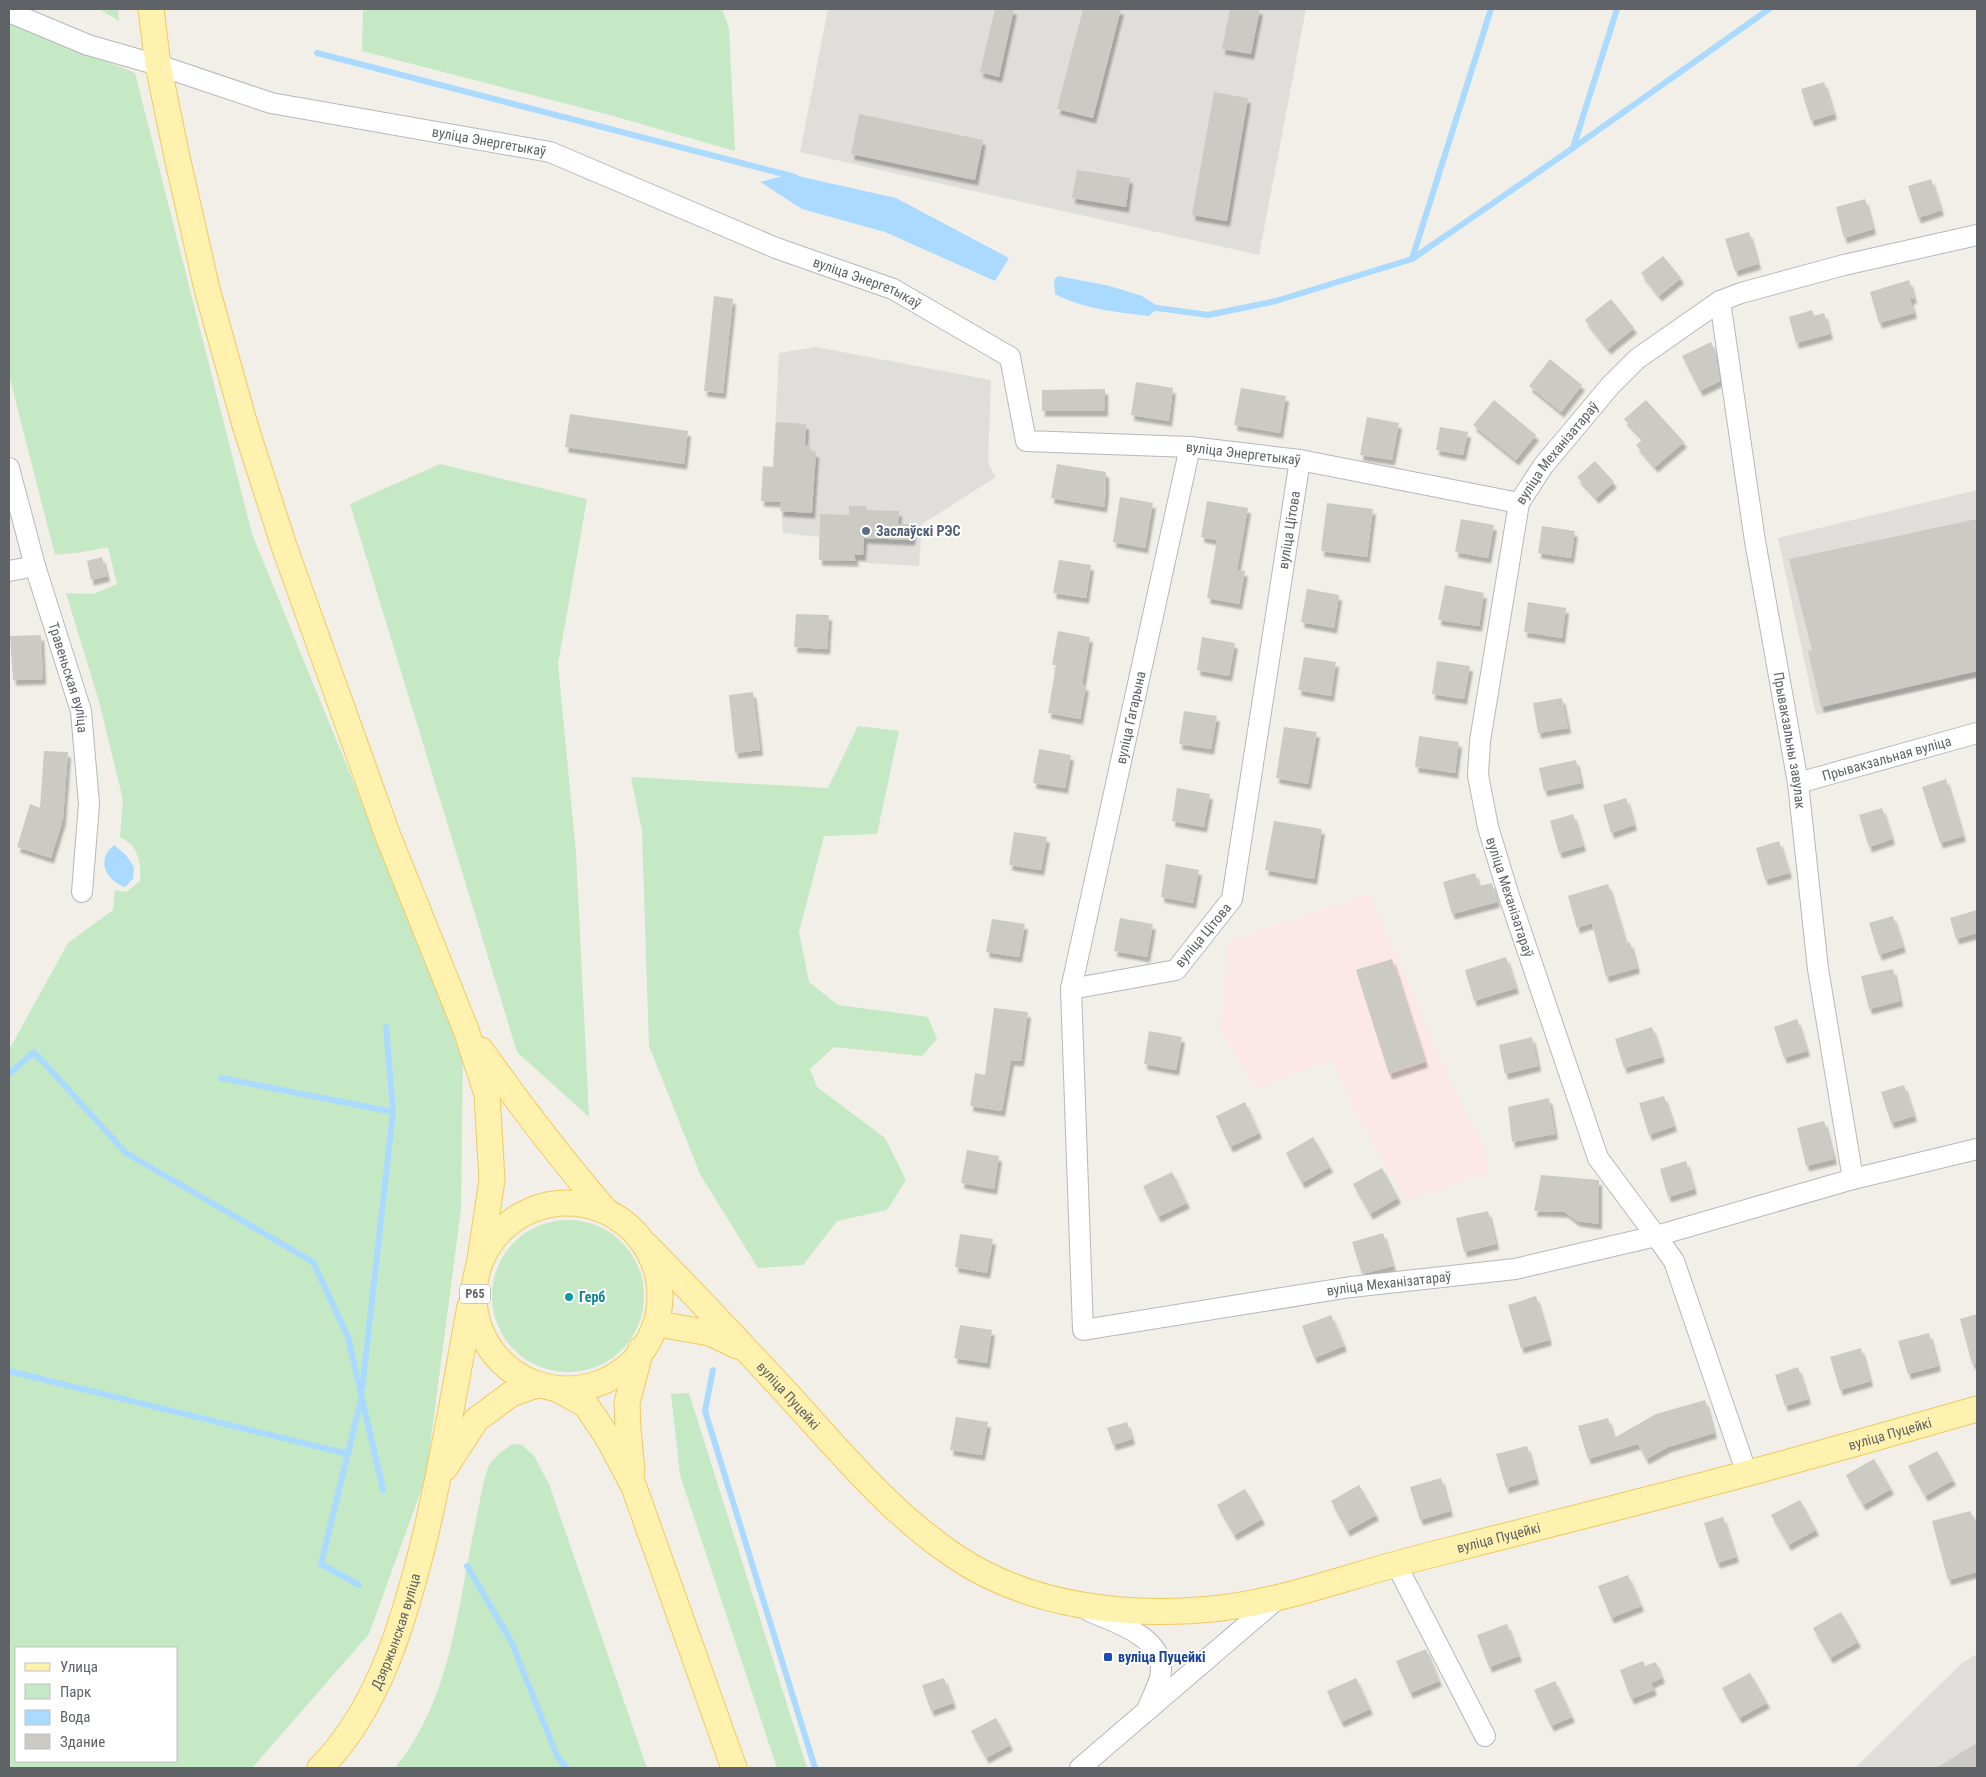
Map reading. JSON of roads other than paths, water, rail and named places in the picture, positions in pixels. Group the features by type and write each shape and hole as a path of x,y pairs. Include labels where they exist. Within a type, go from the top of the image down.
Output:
{"main road":[{"path":"151,9 158,65 177,158 207,289 245,425 284,546 388,836 466,1030 488,1094 492,1180 477,1273"},
{"path":"466,1030 519,1103 578,1178 606,1210"},
{"name":"Р65","path":"548,1388 583,1390 604,1380 621,1368 641,1349 658,1324 662,1297 658,1271 647,1246 629,1225 606,1210 581,1204 555,1203 530,1210 508,1224 490,1243 477,1273 474,1306 476,1315 481,1332 494,1355 513,1373 586,1405 608,1438 634,1487 734,1768"},
{"name":"вуліца Пуцейкі","path":"647,1246 882,1495 918,1528 954,1556 1031,1593 1076,1605 1123,1611 1220,1608 1278,1599 1396,1564 1747,1474 1977,1409"},
{"name":"Дзяржынская вуліца","path":"320,1768 358,1719 375,1688 400,1630 438,1479 477,1273"},
{"name":"вуліца Пуцейкі","path":"658,1324 710,1333 748,1351"},
{"name":"Р65","path":"634,1487 628,1429 628,1403 641,1349"},
{"name":"Дзяржынская вуліца","path":"438,1479 476,1420 511,1394 548,1388"}],"street":[{"path":"9,12 88,45 158,65"},
{"name":"вуліца Энергетыкаў","path":"158,65 270,104 550,152 776,248 893,289 1010,358 1026,441 1190,447 1300,460 1519,503"},
{"name":"вуліца Механізатараў","path":"1071,989 1083,1330 1351,1287 1515,1269 1656,1236 1598,1158 1508,893 1488,827 1478,775 1480,741 1519,503 1543,466 1610,386 1637,359 1720,301 1741,293 1844,265 1977,235"},
{"name":"Прывакзальны завулак","path":"1720,301 1755,541 1798,783 1818,969 1853,1180"},
{"name":"вуліца Гагарына","path":"1071,989 1190,447"},
{"name":"вуліца Цітова","path":"1071,989 1176,970 1232,899 1300,460"},
{"name":"Травеньская вуліца","path":"9,468 35,566 81,711 89,804 82,892"},
{"path":"9,571 35,566"},
{"name":"Прывакзальная вуліца","path":"1798,783 1977,734"},
{"path":"1747,1474 1674,1262 1656,1236 1853,1180 1977,1149"},
{"path":"1396,1564 1484,1736"},
{"path":"1080,1768 1278,1599"},
{"path":"1076,1605 1131,1630 1144,1638 1155,1650 1160,1663 1160,1678 1147,1709"}],"water":[{"path":"789,174 896,198 1009,258 995,281 885,232 802,209 760,182"},
{"path":"1058,276 1110,286 1142,296 1159,307 1149,316 1101,309 1077,303 1055,294 1054,280"},
{"path":"114,845 126,855 134,867 133,879 125,887 112,880 105,869 105,857"}],"waterway":[{"path":"1412,259 1491,9"},
{"path":"1573,148 1617,9"},
{"path":"1150,307 1208,315 1276,301 1412,259 1769,9"},
{"path":"317,53 795,177"},
{"path":"221,1078 393,1112 386,1027"},
{"path":"9,1074 34,1052 126,1153 313,1262 348,1337 383,1490"},
{"path":"362,1390 393,1112"},
{"path":"713,1370 705,1411 815,1768"},
{"path":"9,1371 348,1454"},
{"path":"359,1585 321,1564 361,1399"},
{"path":"467,1566 511,1641 557,1756 567,1768"}],"place":[{"name":"Заслаўскі РЭС","path":"866,531"},
{"name":"Герб","path":"569,1297"},
{"name":"вуліца Пуцейкі","path":"1108,1657"}]}
